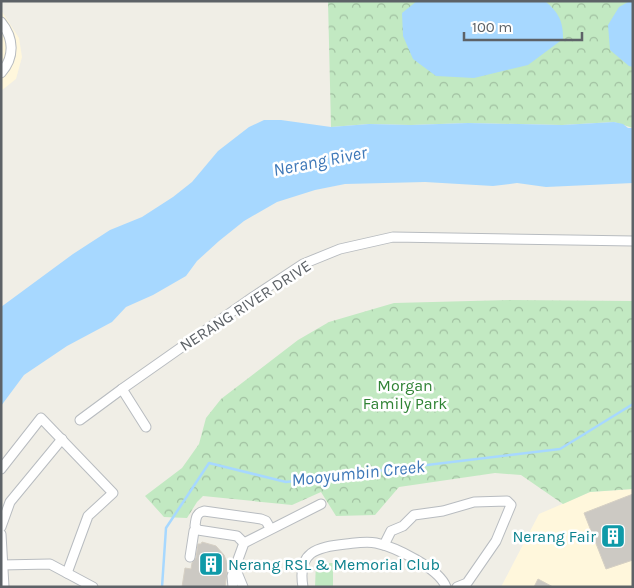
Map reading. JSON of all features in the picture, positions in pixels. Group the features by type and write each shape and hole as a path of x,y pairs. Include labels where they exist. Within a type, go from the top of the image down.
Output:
{"street":[{"path":"1,22 11,38 12,51 8,65 1,73"},
{"name":"NERANG RIVER DRIVE","path":"80,420 253,297 303,264 340,249 393,237 633,241"},
{"path":"122,389 146,427"},
{"path":"1,469 41,418 113,493 88,516 67,573"},
{"path":"1,527 10,502 62,439"},
{"path":"384,545 391,532 403,526 414,515 443,511 474,502 507,501 511,505 496,541 467,583 457,587"},
{"path":"233,587 232,576 244,543 270,528 321,504"},
{"path":"190,557 196,528 196,516 204,511 264,520 270,528"},
{"path":"196,528 202,531 237,536 244,543"},
{"path":"1,534 4,587"},
{"path":"303,587 301,571 307,558 317,549 333,545 367,542 384,545 432,569 438,574 446,587"},
{"path":"2,565 50,564 93,587"},
{"path":"235,568 243,587"}],"shaded area":[{"path":"1,10 19,38 22,57 16,79 1,91"},
{"path":"633,489 633,587 501,587 539,514 590,492"}],"green space":[{"path":"328,1 633,1 633,128 614,122 562,125 468,123 369,124 331,127"},
{"name":"Morgan Family Park","path":"509,300 633,301 633,489 590,492 563,504 521,475 495,473 399,487 375,515 336,516 321,492 292,505 203,496 187,518 164,517 145,496 182,468 199,444 206,418 221,399 298,340 329,322 394,303"},
{"path":"316,563 333,563 333,587 315,587"}],"water":[{"path":"417,1 545,1 554,9 559,18 563,39 528,65 474,78 436,76 413,59 403,36 402,13"},
{"path":"633,1 633,67 629,66 610,50 608,25 619,7"},
{"name":"Nerang River","path":"264,120 281,120 331,127 369,124 468,123 562,125 614,122 623,124 628,128 633,128 633,183 546,187 517,183 493,186 425,182 345,184 315,190 277,202 244,221 219,241 197,261 186,276 153,295 126,307 112,322 67,346 24,375 1,406 1,307 73,254 110,230 142,217 173,197 192,182 218,151 249,127"}],"building":[{"name":"Nerang Fair","path":"633,494 633,560 606,569 584,513"},
{"name":"Nerang RSL & Memorial Club","path":"202,542 216,546 224,555 228,565 225,587 182,587 185,568 191,569 192,563 196,558 198,544"},
{"path":"538,579 553,587 534,587"}],"waterway":[{"name":"Mooyumbin Creek","path":"162,587 166,528 209,463 286,482 560,449 633,404"}],"place":[{"name":"Nerang Fair","path":"613,536"},
{"name":"Nerang RSL & Memorial Club","path":"211,564"}]}
